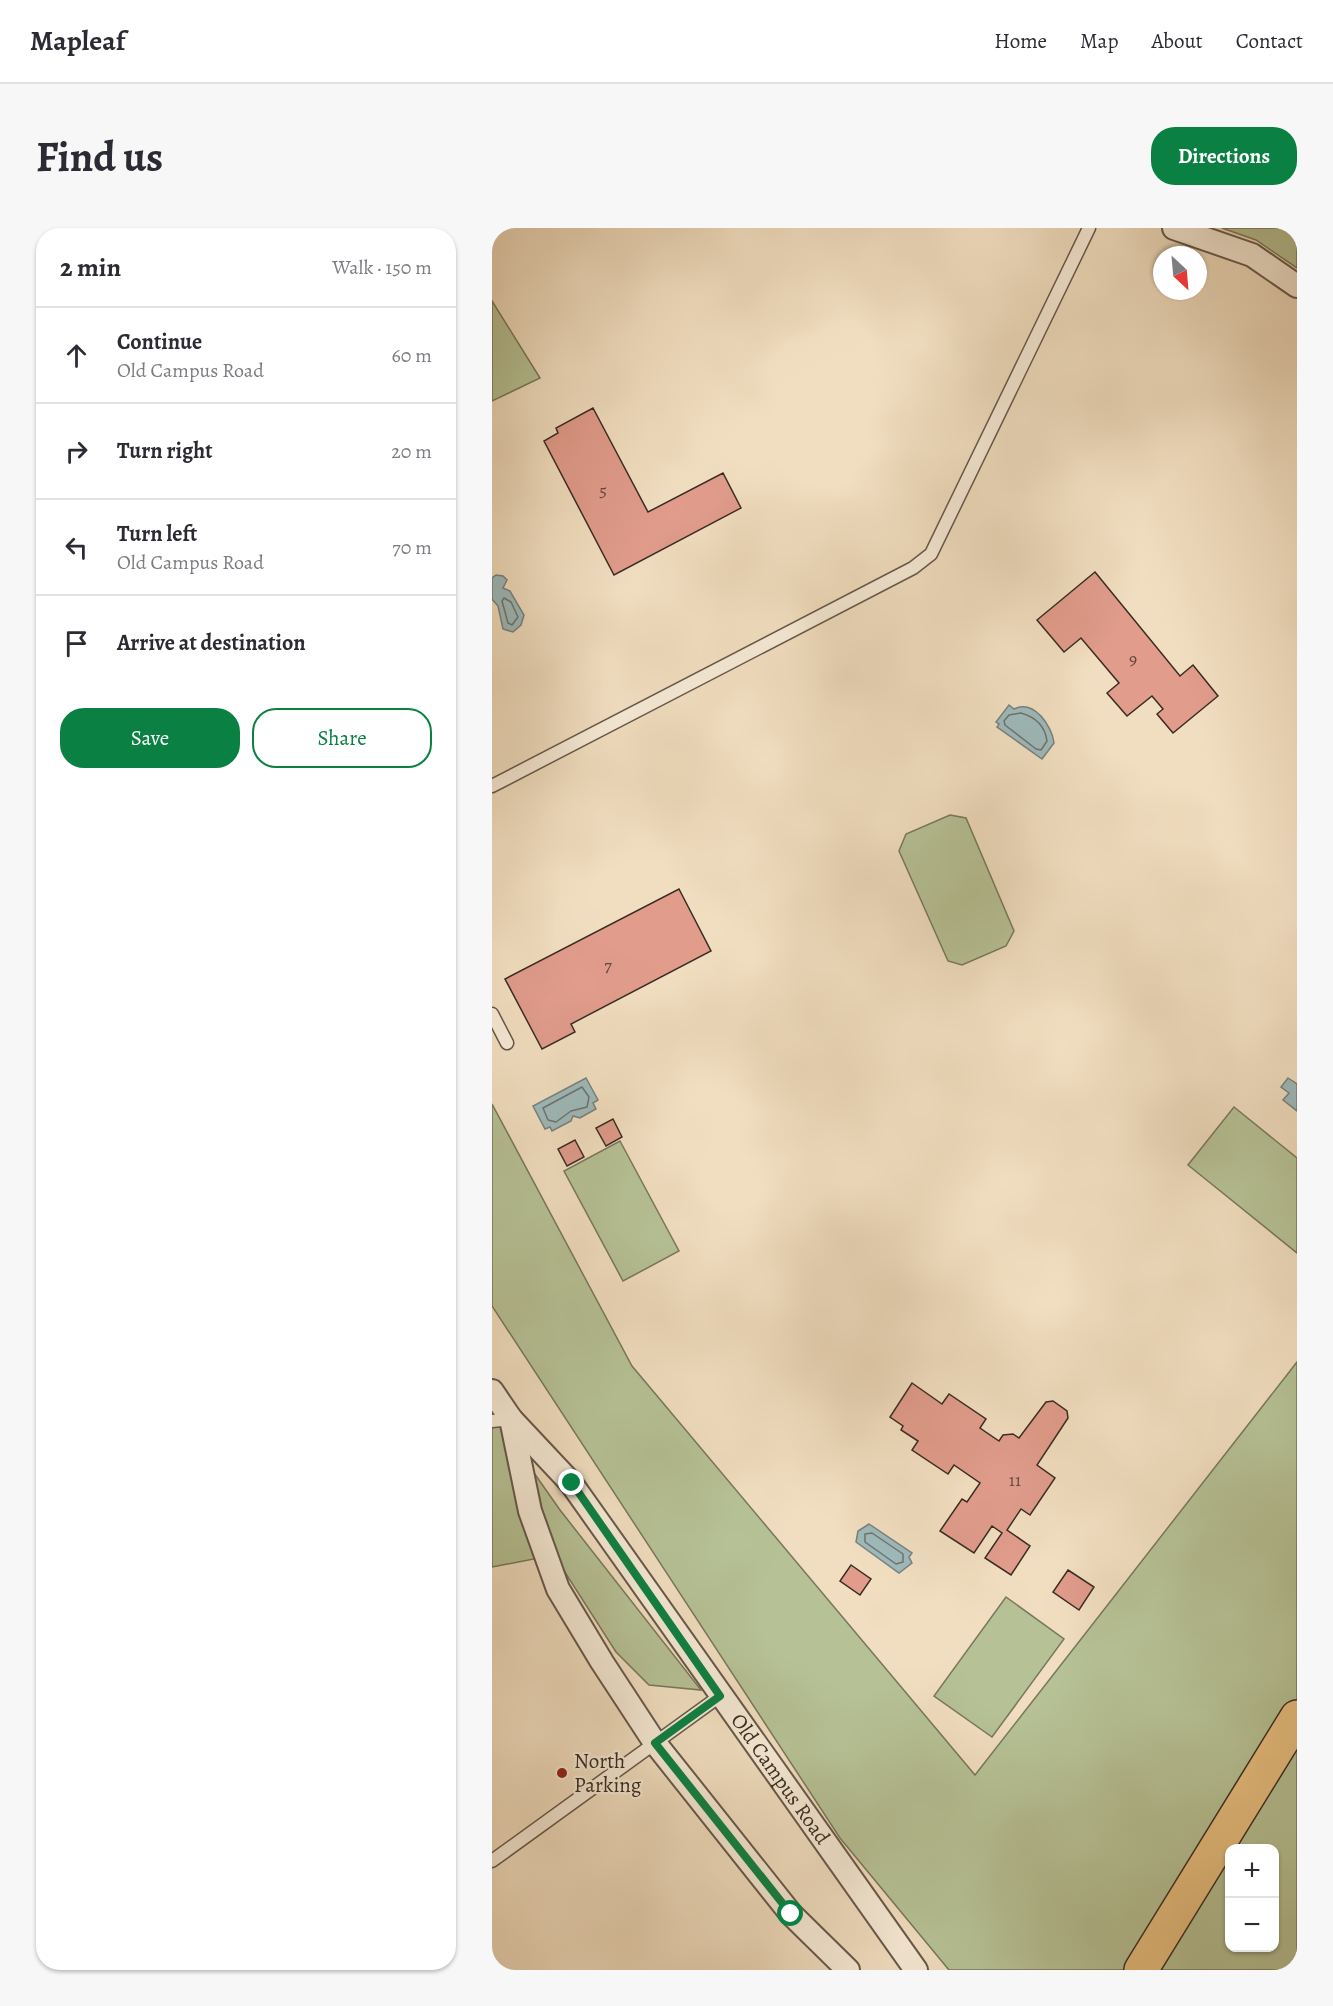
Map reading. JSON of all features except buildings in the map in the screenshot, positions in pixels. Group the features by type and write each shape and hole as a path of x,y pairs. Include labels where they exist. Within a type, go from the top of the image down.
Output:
{"main road":[{"path":"1141,1970 1297,1717"}],"street":[{"path":"1174,228 1252,255 1297,286"},
{"name":"Old Campus Road","path":"492,1391 530,1511 558,1589 655,1743 791,1914 848,1970"},
{"name":"Old Campus Road","path":"501,1420 572,1483 720,1696 916,1970"}],"lane":[{"path":"492,786 913,568 931,554 1089,228"},
{"path":"492,1014 507,1042"},
{"path":"492,1861 720,1696"}],"green space":[{"path":"1222,228 1297,228 1297,268 1256,240"},
{"path":"492,301 540,378 492,401"},
{"path":"950,815 966,818 1014,931 1006,946 962,965 948,961 899,851 906,834"},
{"path":"492,1104 632,1366 975,1775 1297,1362 1297,1970 949,1970 840,1838 492,1306"},
{"path":"1234,1107 1297,1158 1297,1253 1188,1165"},
{"path":"620,1141 679,1251 623,1281 564,1171"},
{"path":"492,1413 560,1510 701,1690 649,1685 616,1652 554,1555 492,1567"},
{"path":"1006,1597 1064,1639 992,1737 934,1696"}],"water":[{"path":"496,575 503,576 507,580 503,588 510,591 524,615 521,625 513,632 503,629 498,606 492,599 492,578"},
{"path":"1009,705 1014,709 1021,707 1035,711 1046,722 1054,743 1042,759 997,727 999,724 996,722"},
{"path":"586,1078 598,1100 593,1103 596,1109 580,1118 573,1116 571,1121 552,1131 550,1127 545,1129 533,1106"},
{"path":"1288,1078 1297,1084 1297,1111 1283,1100 1289,1093 1281,1087"},
{"path":"869,1524 912,1553 909,1557 912,1563 899,1573 856,1542 858,1531"}],"place":[{"name":"North Parking","path":"562,1773"}],"route":[{"path":"572,1483 720,1696 655,1743 791,1914"}]}
